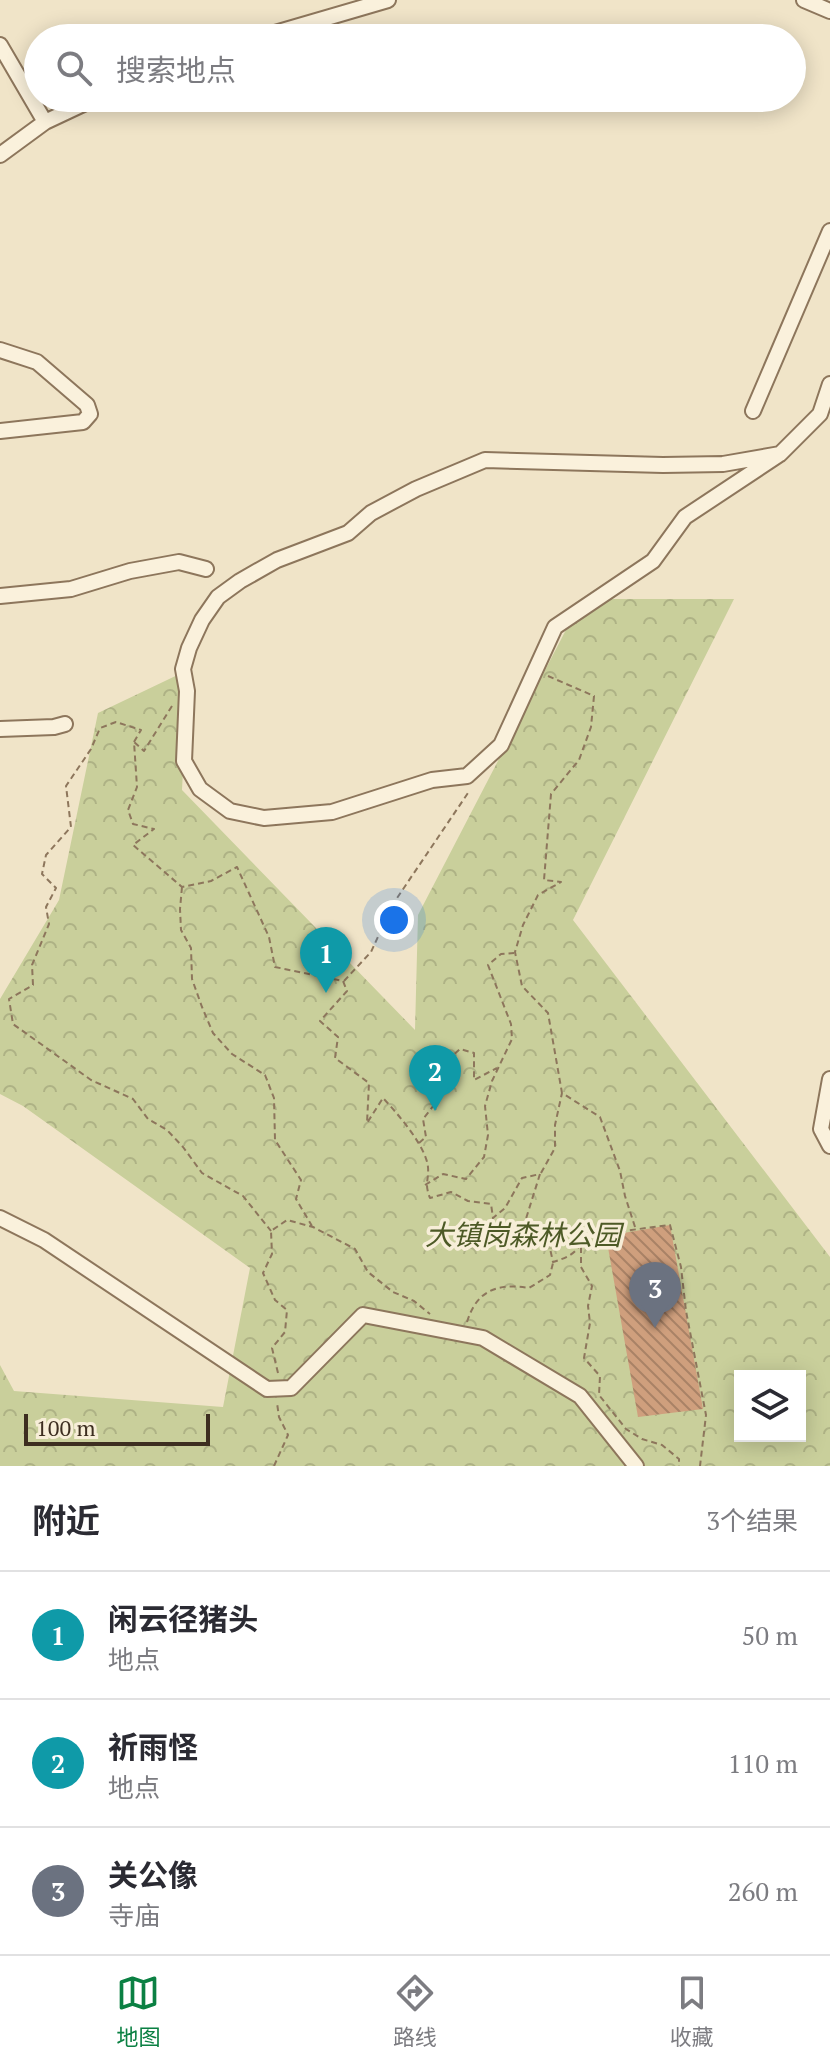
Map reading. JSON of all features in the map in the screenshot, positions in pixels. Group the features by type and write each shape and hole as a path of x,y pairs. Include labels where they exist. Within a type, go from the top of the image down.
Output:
{"street":[{"path":"306,24 388,0"},
{"path":"804,0 830,11"},
{"path":"0,45 24,86"},
{"path":"39,112 45,122"},
{"path":"0,155 45,122 66,112"},
{"path":"753,411 830,231"},
{"path":"0,350 37,362 87,405 90,414 83,422 0,431"},
{"path":"780,454 723,464 485,460 416,489 371,513 348,533 277,560 218,597 202,620 189,648 183,669 187,691 184,761 200,789 230,811 264,818 332,812 432,780 467,776 501,745 555,627 653,561 685,517 780,454 820,414 830,384"},
{"path":"0,596 71,589 130,571 179,562 206,569"},
{"path":"0,729 65,724"},
{"path":"830,1079 821,1129 830,1146"},
{"path":"0,1218 44,1240 267,1389 291,1388 363,1315 483,1338 580,1396 636,1466"}],"path":[{"path":"463,1334 469,1313 489,1290 507,1284 529,1288 550,1275 553,1262 545,1226 524,1225 540,1174 555,1148 555,1125 562,1093 548,1013 522,986 515,952 523,925 538,895 561,882 544,880 551,794 579,760 591,727 594,696 554,678"},
{"path":"134,742 144,751 172,706 187,691"},
{"path":"182,887 133,845 154,829 133,824 128,810 137,787 134,742 141,730 116,722 100,728 91,749 66,786 71,827 46,855 42,874 56,888 46,907 49,924 32,965 33,985 9,999 13,1024 91,1080 133,1099 148,1119 167,1130 183,1147 202,1173 243,1196 271,1231 272,1254 263,1273 275,1300 287,1310 285,1332 272,1348 279,1370 275,1389 279,1417 288,1435 274,1466"},
{"path":"343,981 371,952 393,904 476,781"},
{"path":"182,887 211,881 237,867 269,937 275,967 343,981"},
{"path":"182,887 181,930 191,948 192,979 202,1007 213,1033 232,1054 265,1075 274,1098 275,1140 301,1180 296,1199 313,1227"},
{"path":"425,1185 443,1174 466,1179 484,1157 488,1135 485,1106 492,1081 512,1039 511,1024 488,965 501,954 515,952"},
{"path":"343,981 347,991 320,1021 338,1037 335,1058 369,1083 367,1123 383,1098 418,1144 428,1167 425,1185 430,1198 451,1192 468,1201 491,1204 493,1218 505,1208 522,1178 540,1174"},
{"path":"418,1144 426,1137 423,1119 434,1105 427,1078 460,1049 474,1053 474,1080 500,1067"},
{"path":"562,1093 600,1117 637,1231"},
{"path":"271,1231 287,1220 313,1227 355,1249 368,1272 433,1317"},
{"path":"679,1466 679,1459 662,1445 642,1439 626,1429 599,1395 600,1376 584,1358 592,1286 581,1267 584,1236 670,1225 676,1243 687,1322 706,1415 700,1466"},
{"path":"553,1262 570,1257 581,1246"}],"green space":[{"name":"大镇岗森林公园","path":"582,599 734,599 573,920 830,1257 830,1466 0,1466 0,1365 14,1391 223,1407 250,1268 23,1106 0,1094 0,999 59,900 98,713 188,670 182,790 415,1030 418,915"}],"building":[{"path":"670,1225 703,1409 638,1417 606,1236"}],"place":[{"name":"闲云径猪头","path":"326,993"},
{"name":"祈雨怪","path":"435,1111"},
{"name":"关公像","path":"655,1328"}]}
